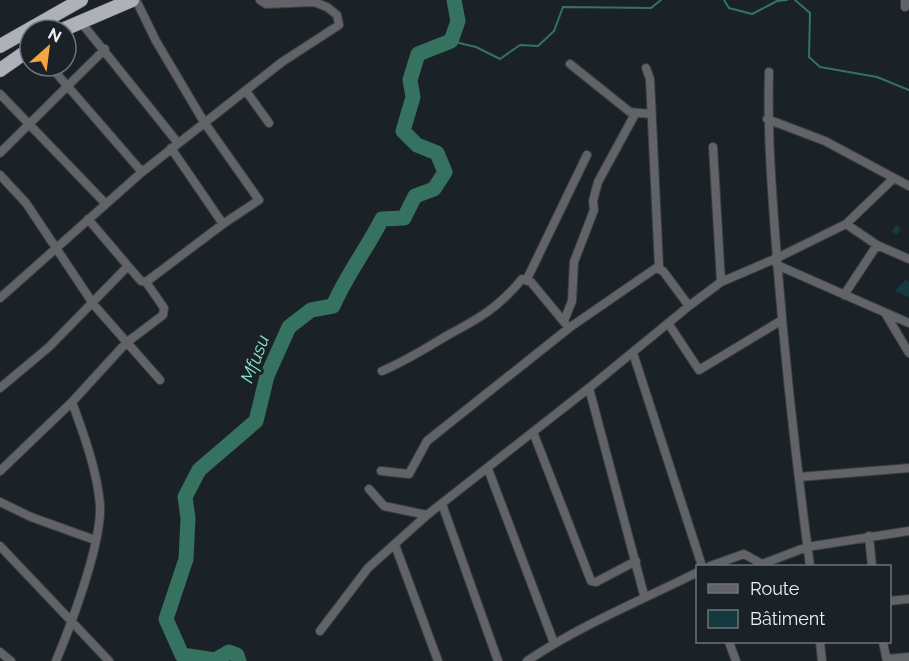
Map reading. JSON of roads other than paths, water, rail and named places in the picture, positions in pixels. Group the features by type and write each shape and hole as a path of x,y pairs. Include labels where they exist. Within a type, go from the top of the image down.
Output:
{"highway":[{"path":"80,21 134,0"},
{"path":"0,46 73,2"},
{"path":"0,70 18,57"}],"street":[{"path":"134,0 204,122 259,198 258,202 223,224 146,282"},
{"path":"0,298 105,203 204,122 282,62 338,28 339,23 332,11 314,2 267,4 260,0"},
{"path":"80,21 105,49 174,146 223,224"},
{"path":"0,153 65,86 105,49"},
{"path":"570,64 635,114 650,114"},
{"path":"646,68 650,79 658,267 689,306"},
{"path":"769,72 767,119 777,262 810,565"},
{"path":"59,78 142,172"},
{"path":"246,91 269,123"},
{"path":"0,94 27,125 105,203"},
{"path":"567,325 572,301 574,261 594,210 592,201 598,182 635,114"},
{"path":"767,119 825,141 909,186"},
{"path":"712,147 721,282"},
{"path":"527,279 587,155"},
{"path":"0,175 26,203 54,249 94,304 160,380"},
{"path":"320,631 368,568 427,515 488,469 689,306 721,282 777,262 846,224 894,178"},
{"path":"0,471 72,402 126,343 163,315 164,308 146,282 141,281 88,219"},
{"path":"846,224 877,245 909,259"},
{"path":"844,296 877,245"},
{"path":"777,262 844,296 909,323"},
{"path":"0,388 49,347 94,304 128,266"},
{"path":"381,471 409,474 427,441 567,325 658,267"},
{"path":"382,371 415,357 446,336 484,316 510,296 522,279 527,279"},
{"path":"527,279 567,325"},
{"path":"885,313 909,353"},
{"path":"669,323 699,370 782,321"},
{"path":"633,353 701,565"},
{"path":"589,388 644,596"},
{"path":"56,661 72,623 95,540 100,508 98,491 72,402"},
{"path":"533,432 591,581 596,582 636,561"},
{"path":"799,477 909,468"},
{"path":"488,469 554,643"},
{"path":"369,489 384,506 427,515"},
{"path":"0,502 31,517 95,540"},
{"path":"442,504 498,661"},
{"path":"715,565 744,554 762,564 807,547 909,531"},
{"path":"869,536 872,565"},
{"path":"395,545 438,661"},
{"path":"0,546 109,661"},
{"path":"527,661 554,643 644,596 696,573"},
{"path":"891,601 909,598"},
{"path":"729,643 736,661"},
{"path":"820,643 822,661"},
{"path":"884,643 887,660 909,657"},
{"path":"0,652 10,661"}],"waterway":[{"name":"Mfusu","path":"239,661 237,655 229,652 215,660 182,655 166,619 186,559 188,518 185,497 199,470 256,421 267,376 289,327 311,310 333,306 382,219 404,218 415,196 434,189 445,172 437,153 417,145 403,131 413,97 410,80 418,54 451,41 458,21 454,0"},
{"path":"451,41 476,47 500,59 520,45 538,46 554,31 563,7 651,8 661,0"},
{"path":"724,0 729,8 752,14 777,1 787,0"},
{"path":"795,0 810,13 809,57 820,67 877,77 909,90"}]}
